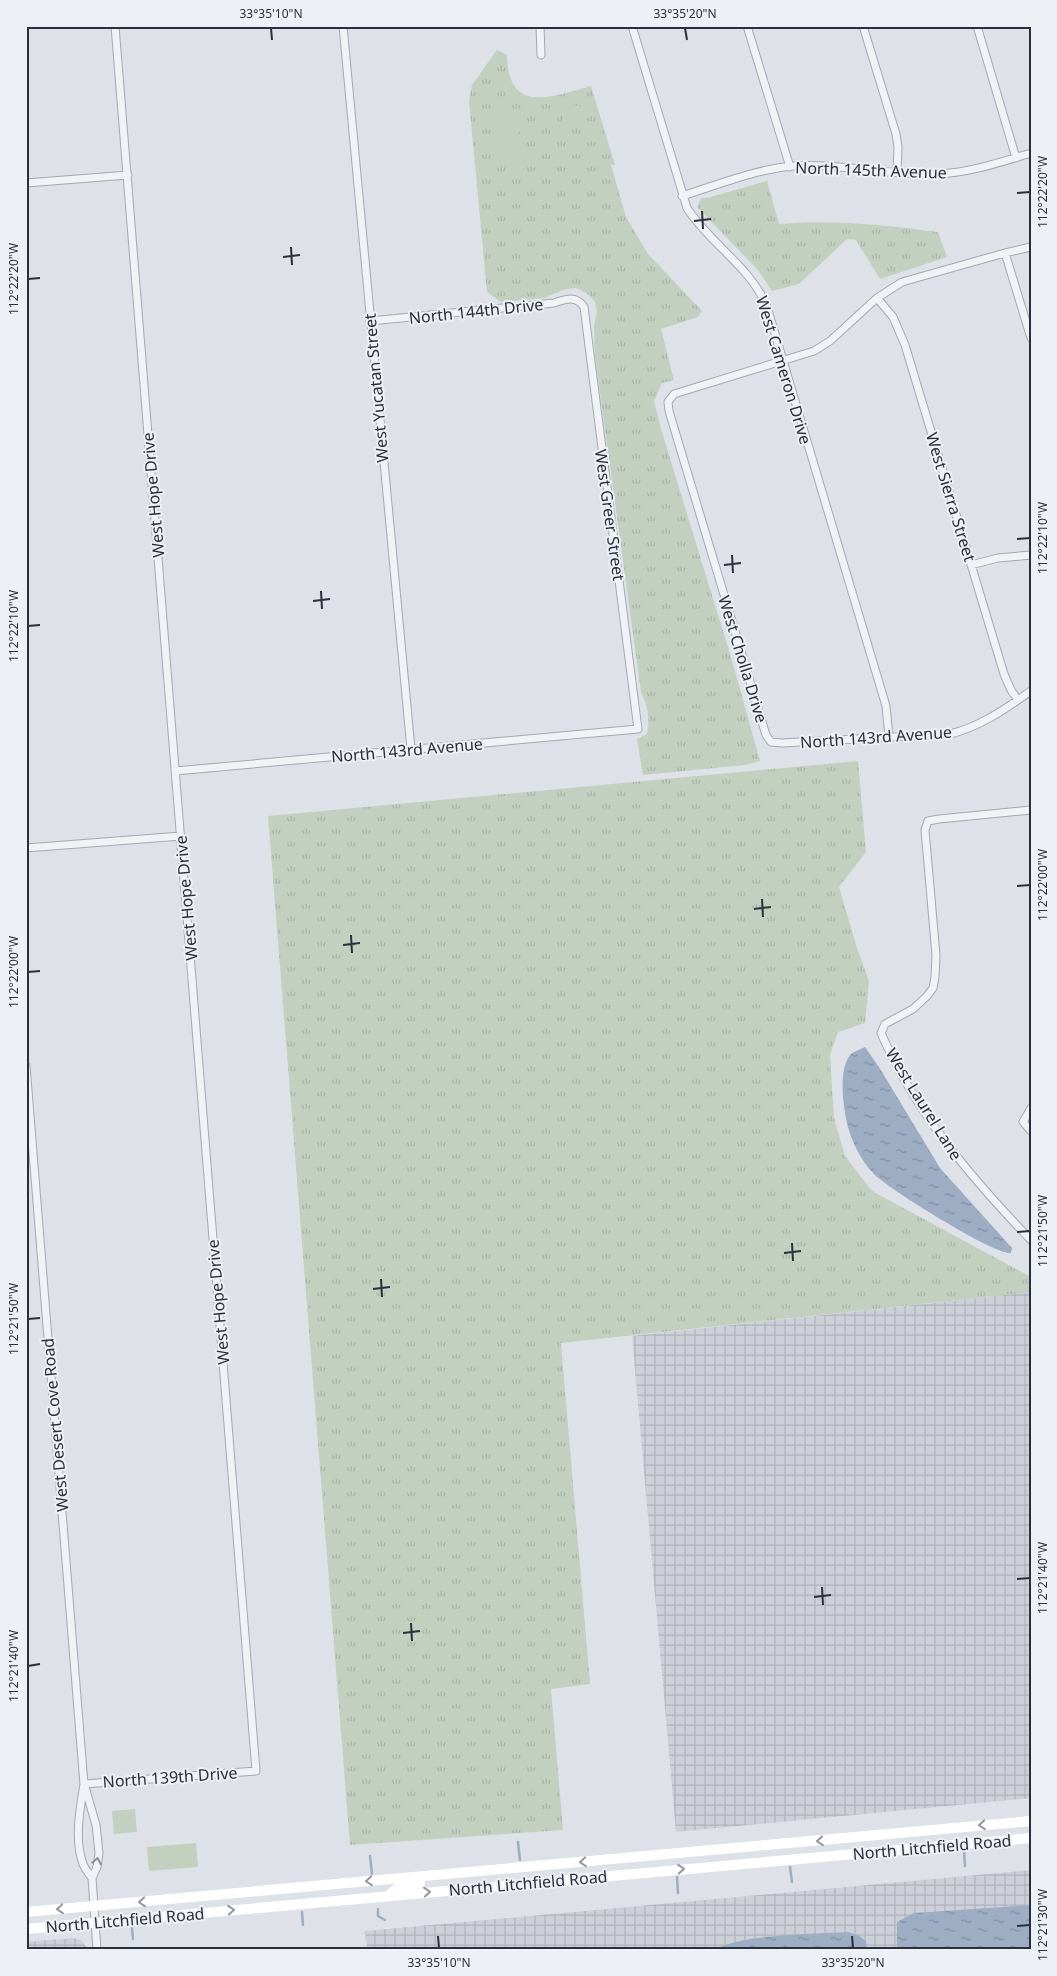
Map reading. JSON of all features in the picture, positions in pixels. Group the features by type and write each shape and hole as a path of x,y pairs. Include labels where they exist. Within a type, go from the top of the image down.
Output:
{"main road":[{"name":"North Litchfield Road","path":"26,1912 1031,1821"},
{"name":"North Litchfield Road","path":"26,1929 1031,1838"},
{"path":"632,1857 633,1874"},
{"path":"388,1896 392,1891 402,1886 487,1877 501,1869"}],"street":[{"name":"West Hope Drive","path":"115,26 256,1770"},
{"name":"West Yucatan Street","path":"343,26 411,749"},
{"path":"540,26 541,56"},
{"name":"West Cameron Drive","path":"632,26 687,208 702,229 756,284 767,307 886,706 889,737"},
{"path":"747,26 790,166"},
{"path":"864,26 896,134 898,147 897,173"},
{"path":"977,26 1016,158"},
{"name":"North 145th Avenue","path":"682,196 790,166 836,167 897,173 951,173 1031,153"},
{"path":"26,183 128,175"},
{"path":"783,361 822,347 877,298 902,282 1005,253 1031,248"},
{"path":"1005,253 1031,338"},
{"name":"North 144th Drive","path":"370,321 554,303 572,298 581,302"},
{"name":"West Sierra Street","path":"877,298 893,317 903,337 1004,674 1018,700"},
{"name":"West Greer Street","path":"581,302 586,312 586,330 638,728"},
{"name":"West Cholla Drive","path":"771,742 766,735 669,411 668,402 674,394 783,361"},
{"path":"971,565 998,558 1031,555"},
{"name":"North 143rd Avenue","path":"771,742 937,735 962,731 983,722 1031,691"},
{"name":"North 143rd Avenue","path":"176,771 638,728"},
{"name":"West Laurel Lane","path":"1031,810 928,821 925,830 936,955 935,977 928,996 913,1009 885,1024 881,1033 887,1048 944,1140 989,1197 1031,1240"},
{"path":"26,848 181,836"},
{"name":"West Desert Cove Road","path":"26,1066 84,1784 96,1825 99,1853 97,1867 92,1878 97,1950"},
{"path":"1031,1108 1023,1122 1031,1131"},
{"name":"North 139th Drive","path":"84,1784 256,1770"},
{"name":"West Desert Cove Road","path":"84,1784 80,1810 80,1844 83,1866 92,1878"}],"shaded area":[{"path":"1031,1292 1031,1798 676,1832 632,1336"},
{"path":"1031,1870 1031,1950 367,1950 365,1931"},
{"path":"74,1938 82,1941 88,1950 26,1950 26,1942"}],"green space":[{"path":"497,50 507,55 509,74 515,87 524,94 535,97 548,97 591,86 615,165 611,165 626,217 648,254 702,311 698,317 661,329 674,380 662,383 654,401 760,761 745,765 643,775 637,739 647,734 647,707 641,692 595,357 594,325 597,312 595,302 588,294 576,288 566,289 544,298 501,302 487,292 469,101 472,85"},
{"path":"502,102 527,121 516,136 491,117"},
{"path":"562,105 581,106 581,128 562,128"},
{"path":"500,126 528,147 516,164 488,143"},
{"path":"767,181 779,224 838,222 938,232 947,257 880,279 856,240 847,239 799,284 772,291 758,270 697,207 701,198"},
{"path":"858,761 866,852 839,887 869,981 865,1023 838,1032 830,1055 834,1118 845,1156 872,1191 1031,1277 1031,1292 561,1343 590,1684 551,1689 563,1830 350,1845 268,816"},
{"path":"135,1809 137,1832 114,1834 112,1811"},
{"path":"196,1843 198,1867 149,1871 147,1847"}],"water":[{"path":"865,1047 940,1168 1012,1248 1011,1253 985,1244 919,1206 883,1182 864,1162 852,1139 846,1120 843,1083 846,1061 851,1054"},
{"path":"1031,1905 1031,1950 897,1950 897,1922 914,1913"},
{"path":"848,1932 858,1935 866,1941 867,1950 715,1950 742,1941 760,1938"}],"waterway":[{"path":"518,1842 520,1860"},
{"path":"964,1851 965,1866"},
{"path":"370,1856 372,1874"},
{"path":"790,1867 792,1882"},
{"path":"677,1877 678,1893"},
{"path":"378,1909 378,1916 385,1920"},
{"path":"302,1912 303,1925"},
{"path":"132,1928 133,1939"}]}
